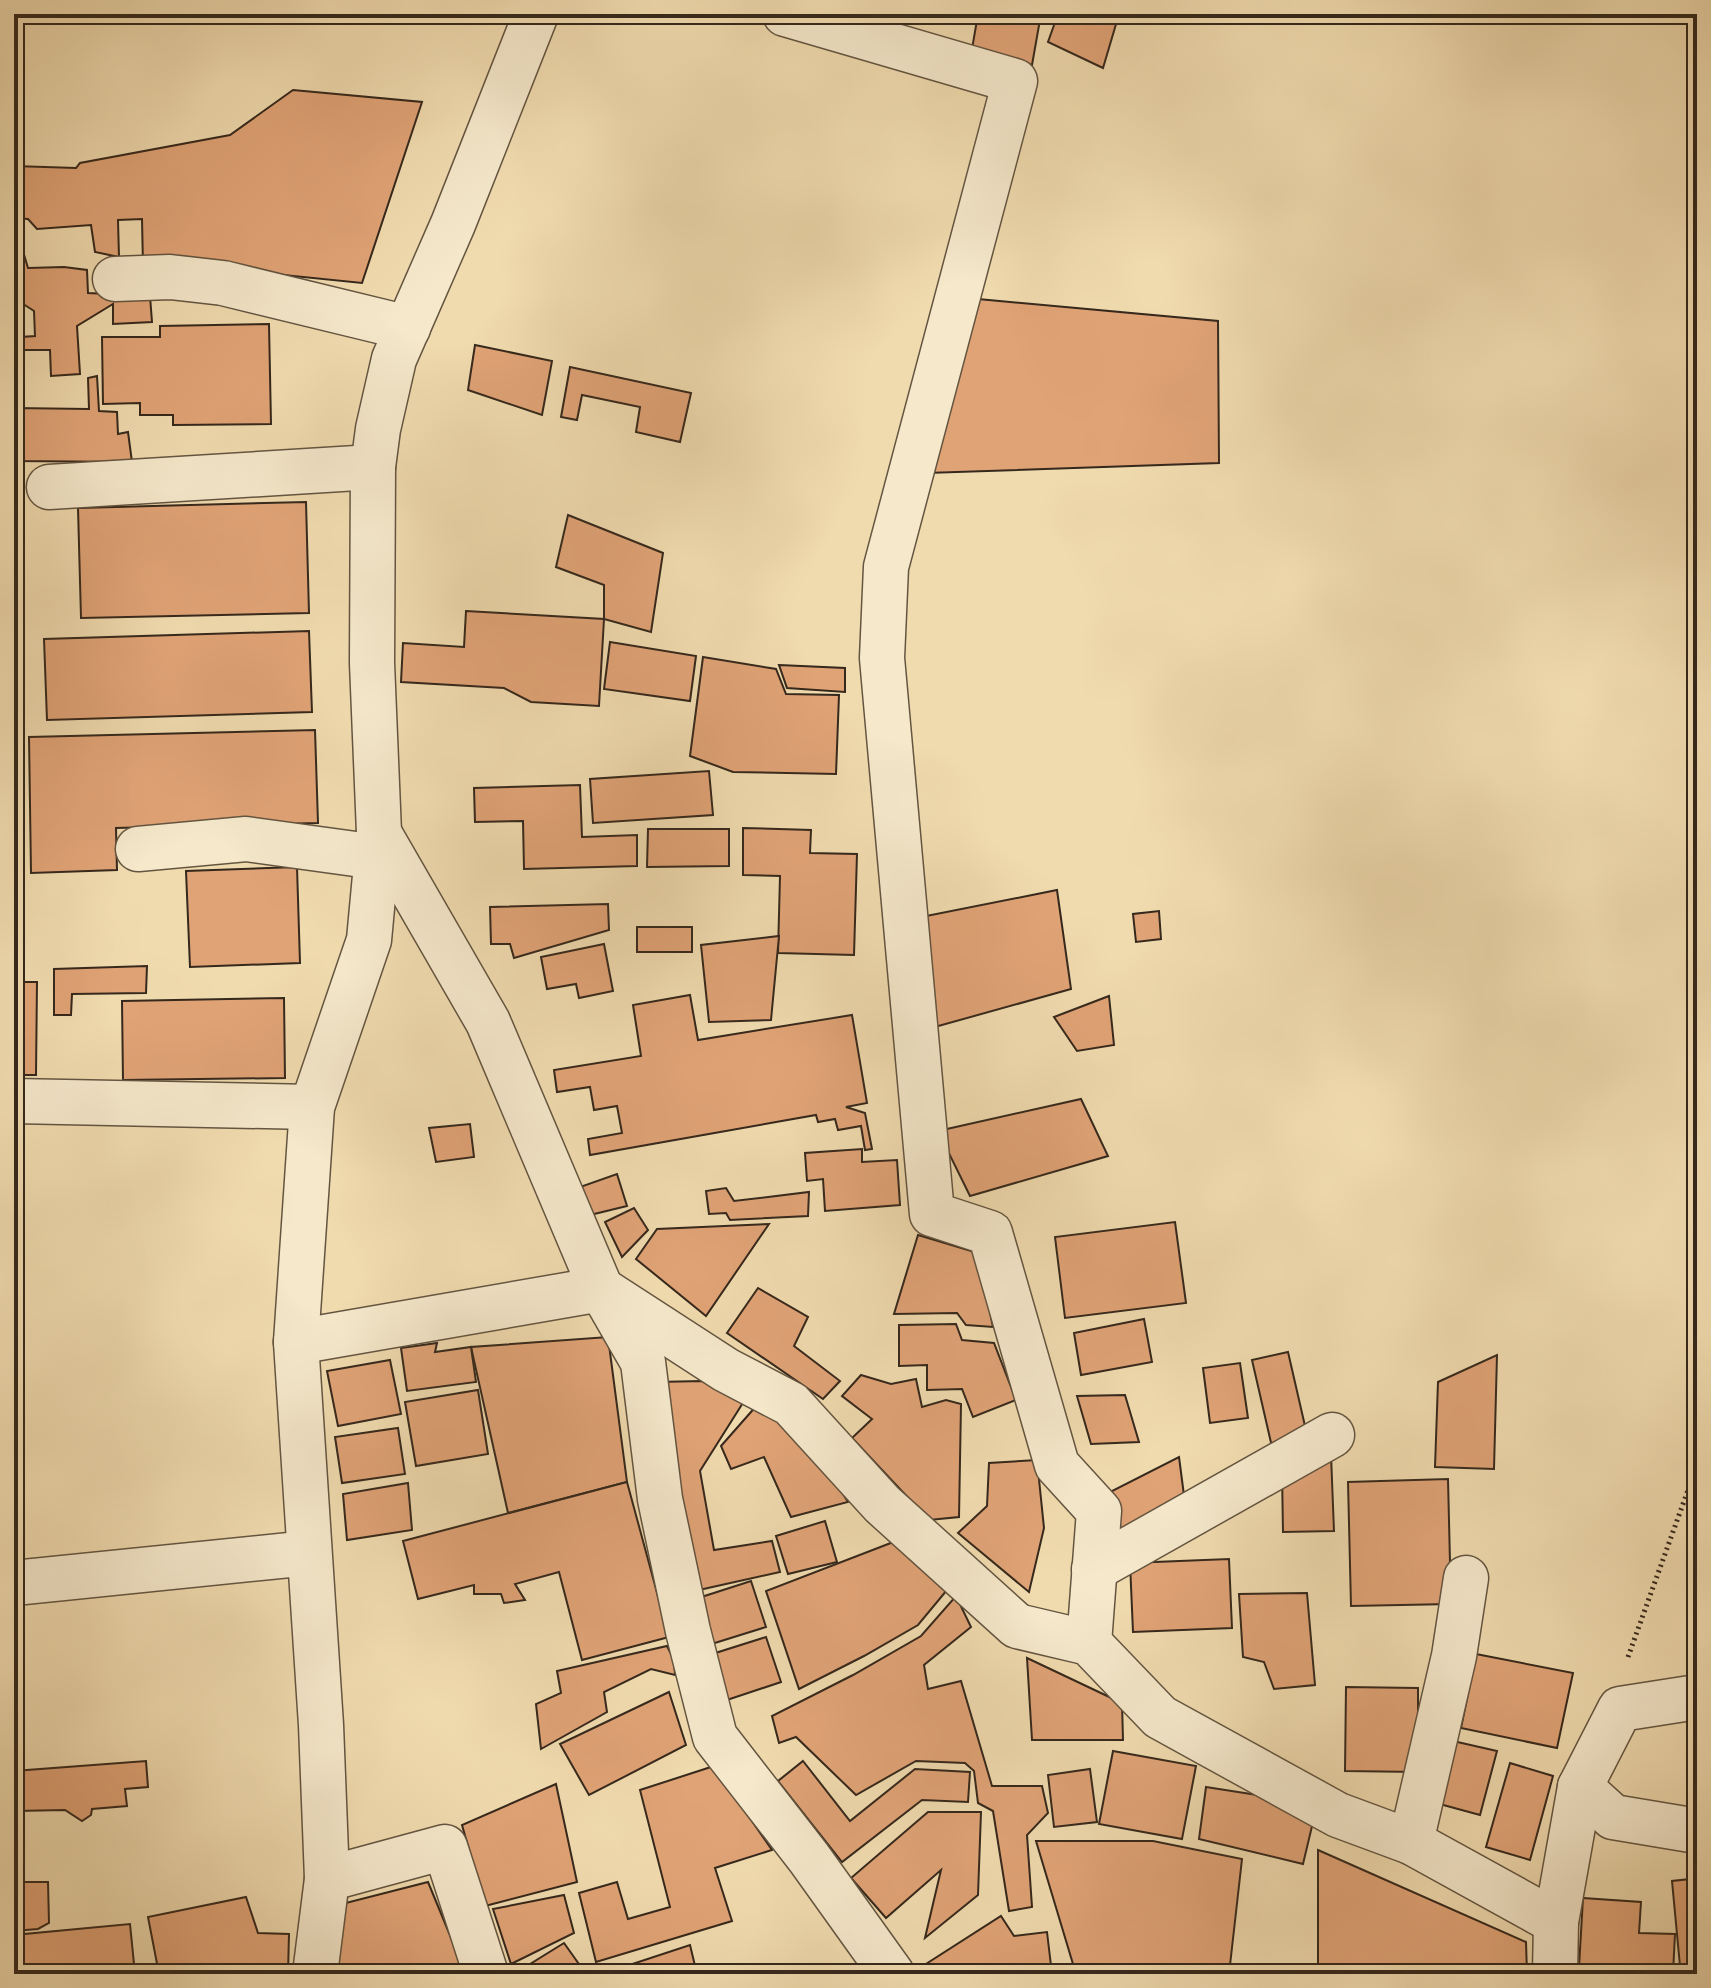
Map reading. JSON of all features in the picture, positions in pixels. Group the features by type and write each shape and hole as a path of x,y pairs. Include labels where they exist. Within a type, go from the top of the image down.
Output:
{"street":[{"path":"315,1974 327,1879 321,1725 296,1342 312,1107 369,940 378,845 372,663 373,467 394,359 453,224 536,14"},
{"path":"785,14 1015,81 886,567 882,658 932,1214 990,1233 1057,1465 1099,1511 1089,1643"},
{"path":"115,279 170,277 223,283 408,328"},
{"path":"49,487 373,467"},
{"path":"138,849 246,839 378,845"},
{"path":"378,845 488,1022 601,1289 643,1362 660,1499 688,1631 715,1737 809,1858 892,1974"},
{"path":"14,1101 312,1107"},
{"path":"296,1342 601,1289 726,1370 791,1404 882,1504 1017,1626 1089,1643 1160,1717 1338,1815 1411,1842 1556,1922"},
{"path":"1094,1569 1332,1435"},
{"path":"14,1583 309,1553"},
{"path":"1411,1842 1454,1656 1466,1578"},
{"path":"1555,1974 1556,1922 1580,1787 1620,1709 1697,1697"},
{"path":"1580,1787 1613,1817 1697,1831"},
{"path":"327,1879 445,1847 486,1974"}],"path":[{"path":"1620,1709 1626,1661 1697,1465"}],"building":[{"path":"978,14 1041,14 1032,65 971,55"},
{"path":"1058,14 1119,14 1103,68 1048,42"},
{"path":"293,90 422,102 362,283 165,263 143,266 142,219 118,220 119,257 95,252 91,225 37,229 28,219 14,218 14,166 76,168 80,163 230,135"},
{"path":"14,240 20,241 28,268 87,270 88,293 150,296 152,322 113,324 113,304 77,326 80,374 51,376 50,350 22,350 21,337 35,336 34,311 14,298"},
{"path":"978,299 1218,321 1219,463 927,473"},
{"path":"269,324 271,424 173,425 173,415 140,415 140,403 103,404 102,337 160,337 160,326"},
{"path":"475,345 552,361 542,415 468,390"},
{"path":"570,367 691,393 680,442 636,432 640,407 582,395 577,420 561,417"},
{"path":"97,376 99,411 117,412 118,434 128,432 132,462 14,461 14,408 89,409 88,378"},
{"path":"306,502 309,613 81,618 78,508"},
{"path":"568,515 663,553 651,632 604,619 604,585 556,567"},
{"path":"466,611 604,619 599,706 531,702 504,688 401,682 403,643 464,647"},
{"path":"309,631 312,712 47,720 44,639"},
{"path":"610,642 696,656 690,701 604,689"},
{"path":"703,657 776,669 786,694 839,695 836,774 733,772 690,756"},
{"path":"779,665 845,668 845,692 787,688"},
{"path":"315,730 318,823 116,828 117,870 31,873 29,737"},
{"path":"709,771 713,815 593,823 590,779"},
{"path":"580,785 582,837 637,835 637,866 524,869 523,821 475,822 474,788"},
{"path":"743,828 811,830 810,853 857,854 854,955 778,953 780,876 743,875"},
{"path":"648,829 729,829 729,866 647,867"},
{"path":"297,867 300,963 190,967 186,871"},
{"path":"1057,890 1071,989 924,1030 906,920"},
{"path":"608,904 609,930 514,958 510,944 491,944 490,907"},
{"path":"1159,911 1161,939 1136,942 1133,914"},
{"path":"637,927 692,927 692,952 637,952"},
{"path":"779,936 771,1020 709,1022 701,945"},
{"path":"604,944 613,991 579,998 576,984 547,989 541,957"},
{"path":"147,966 146,993 72,994 71,1015 54,1015 54,969"},
{"path":"14,982 37,982 36,1075 14,1075"},
{"path":"690,995 698,1040 852,1015 867,1103 846,1107 865,1113 872,1149 865,1150 861,1126 838,1130 835,1119 818,1122 816,1115 590,1155 588,1139 622,1133 617,1106 594,1110 590,1087 557,1092 554,1070 641,1056 633,1005"},
{"path":"1109,996 1114,1045 1077,1051 1054,1017"},
{"path":"284,998 285,1078 123,1080 122,1001"},
{"path":"1081,1099 1108,1156 970,1196 938,1131"},
{"path":"470,1124 474,1157 436,1162 429,1128"},
{"path":"862,1149 862,1162 897,1160 900,1205 825,1211 823,1179 807,1181 805,1153"},
{"path":"617,1174 627,1206 590,1215 580,1187"},
{"path":"726,1188 734,1201 809,1192 808,1216 730,1220 726,1213 709,1214 706,1191"},
{"path":"634,1208 648,1230 622,1257 605,1222"},
{"path":"1175,1222 1186,1303 1065,1318 1055,1237"},
{"path":"769,1224 706,1316 636,1259 657,1229"},
{"path":"918,1235 978,1253 993,1327 966,1325 957,1313 894,1314"},
{"path":"758,1288 808,1317 794,1346 840,1381 823,1399 727,1333"},
{"path":"1144,1319 1152,1362 1081,1375 1074,1333"},
{"path":"956,1324 962,1340 994,1343 1016,1400 973,1417 962,1389 927,1390 927,1365 899,1366 899,1325"},
{"path":"608,1337 627,1482 508,1513 471,1347"},
{"path":"437,1343 435,1352 471,1347 476,1382 407,1391 401,1348"},
{"path":"1288,1352 1308,1439 1272,1447 1252,1360"},
{"path":"1497,1355 1494,1469 1435,1467 1438,1382"},
{"path":"390,1360 401,1414 338,1426 327,1371"},
{"path":"1240,1363 1248,1418 1210,1423 1203,1368"},
{"path":"861,1375 891,1384 916,1379 922,1407 946,1400 961,1404 959,1517 929,1520 852,1438 872,1419 842,1396"},
{"path":"703,1381 746,1398 700,1471 714,1550 772,1541 780,1572 690,1592 656,1382"},
{"path":"478,1390 488,1454 416,1466 405,1402"},
{"path":"1125,1395 1139,1442 1091,1444 1077,1396"},
{"path":"758,1404 821,1458 848,1502 791,1517 764,1457 731,1469 721,1446"},
{"path":"398,1428 405,1474 342,1483 335,1437"},
{"path":"1331,1455 1334,1531 1283,1532 1282,1472"},
{"path":"1179,1457 1185,1503 1113,1545 1110,1492"},
{"path":"1037,1460 1044,1528 1029,1592 958,1533 987,1506 989,1463"},
{"path":"1448,1479 1451,1604 1351,1606 1348,1482"},
{"path":"627,1482 669,1637 582,1660 559,1572 515,1584 525,1600 504,1603 501,1594 474,1594 474,1585 418,1599 403,1541"},
{"path":"408,1483 412,1530 347,1540 343,1494"},
{"path":"825,1521 837,1562 788,1574 776,1536"},
{"path":"896,1541 947,1590 918,1625 799,1689 766,1591"},
{"path":"1229,1559 1232,1628 1133,1632 1130,1563"},
{"path":"751,1581 766,1627 702,1647 686,1602"},
{"path":"1307,1593 1315,1685 1274,1689 1264,1662 1243,1657 1239,1594"},
{"path":"956,1596 971,1627 924,1665 928,1689 961,1681 992,1786 1042,1786 1048,1813 1027,1835 1032,1907 1009,1911 993,1811 978,1803 974,1771 965,1763 916,1761 856,1795 796,1737 779,1743 772,1716 921,1636"},
{"path":"766,1637 781,1682 721,1702 706,1656"},
{"path":"667,1646 674,1660 675,1675 651,1669 604,1692 607,1712 541,1749 536,1704 561,1693 557,1671"},
{"path":"1476,1654 1573,1673 1557,1748 1461,1728"},
{"path":"1027,1658 1122,1703 1123,1740 1032,1740"},
{"path":"1346,1687 1418,1688 1418,1772 1345,1771"},
{"path":"669,1692 686,1745 589,1795 560,1744"},
{"path":"1689,1729 1697,1729 1697,1813 1690,1813"},
{"path":"1453,1741 1497,1751 1480,1815 1436,1803"},
{"path":"1113,1751 1196,1766 1182,1839 1099,1824"},
{"path":"146,1761 148,1787 125,1789 127,1806 92,1809 91,1815 82,1821 65,1810 15,1811 16,1882 48,1882 49,1923 38,1929 14,1931 14,1771"},
{"path":"803,1761 850,1821 915,1769 970,1772 968,1802 922,1800 842,1862 778,1781"},
{"path":"1510,1763 1553,1776 1530,1860 1486,1847"},
{"path":"714,1766 772,1850 715,1868 732,1921 596,1962 579,1893 617,1882 628,1919 670,1907 640,1790"},
{"path":"1090,1769 1097,1822 1054,1827 1048,1775"},
{"path":"556,1784 577,1882 485,1906 462,1825"},
{"path":"1206,1787 1270,1797 1313,1822 1303,1864 1199,1839"},
{"path":"928,1812 981,1812 978,1895 925,1938 941,1870 886,1918 851,1878"},
{"path":"1036,1841 1153,1841 1242,1859 1229,1974 1076,1974"},
{"path":"1697,1841 1697,1964 1680,1966 1672,1881 1690,1879 1686,1842"},
{"path":"1318,1850 1526,1942 1527,1974 1318,1974"},
{"path":"428,1882 466,1974 333,1974 334,1906"},
{"path":"564,1895 574,1933 511,1964 493,1909"},
{"path":"246,1897 258,1933 289,1934 288,1974 159,1974 148,1917"},
{"path":"1583,1898 1641,1902 1639,1933 1675,1934 1673,1973 1579,1967"},
{"path":"1001,1916 1014,1936 1047,1932 1052,1974 915,1974 915,1971"},
{"path":"130,1924 135,1974 14,1974 14,1935"},
{"path":"564,1943 586,1974 514,1974"},
{"path":"690,1945 697,1974 602,1974"}]}
